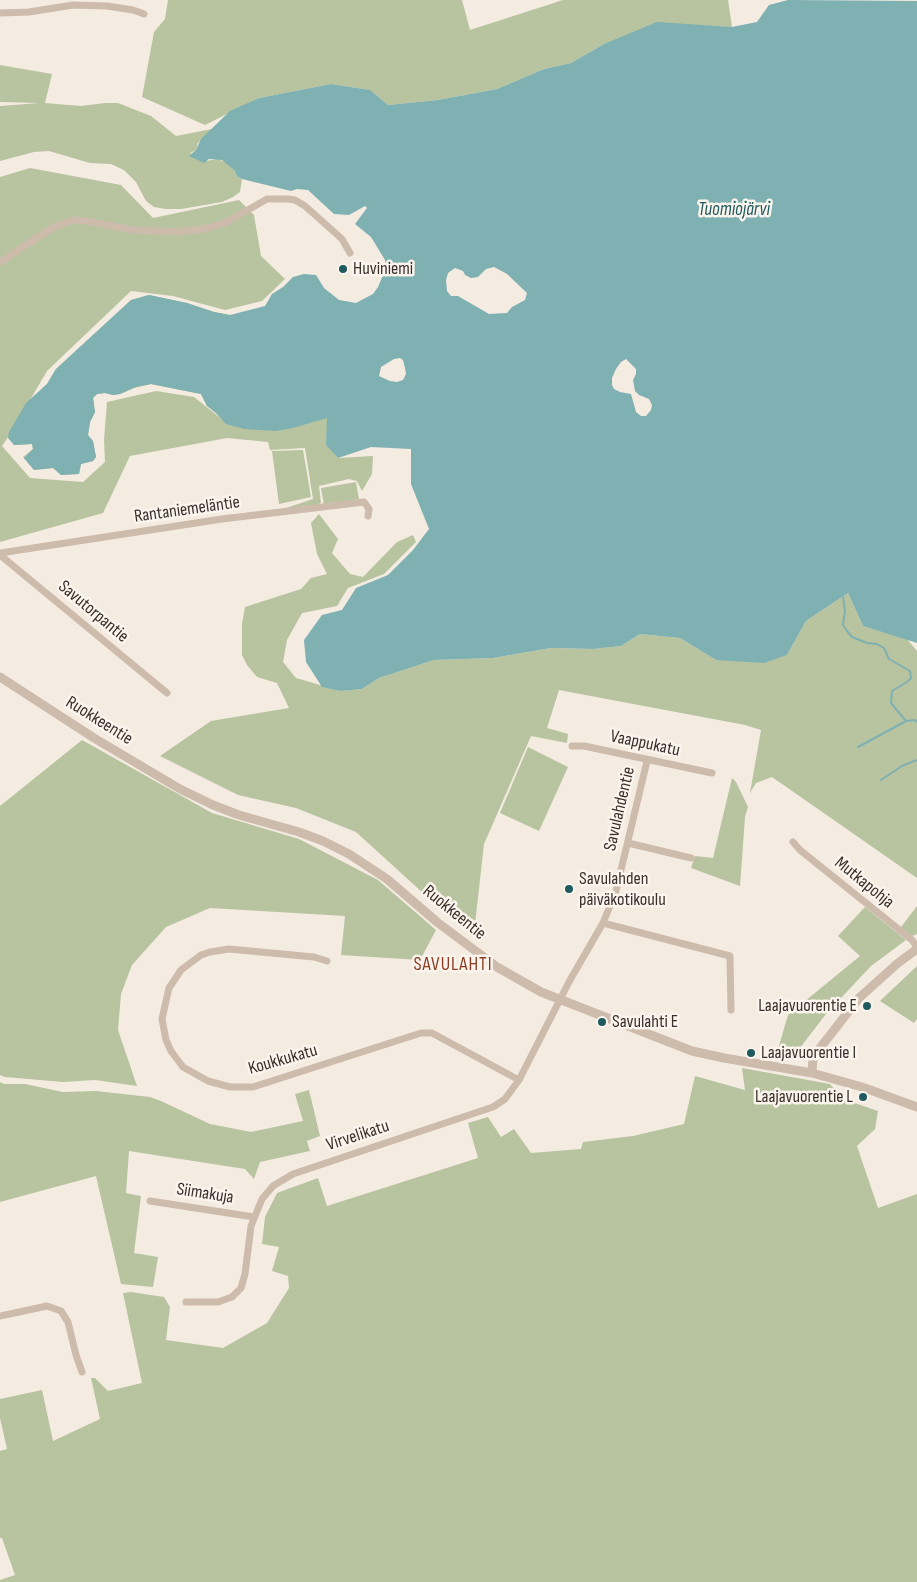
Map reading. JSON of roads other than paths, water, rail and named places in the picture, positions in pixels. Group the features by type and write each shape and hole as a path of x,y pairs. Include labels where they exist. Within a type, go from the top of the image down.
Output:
{"street":[{"path":"0,12 29,12 73,5 107,6 133,10 144,14"},
{"path":"0,262 52,228 74,220 152,232 203,229 224,223 267,199 295,200 305,206 342,239 350,253"},
{"name":"Rantaniemeläntie","path":"0,554 222,519 364,502 369,509 368,516"},
{"name":"Savutorpantie","path":"0,554 167,693"},
{"name":"Ruokkeentie","path":"0,677 94,738 180,789 213,805 239,815 307,835 349,854 387,879 437,922 497,967 528,986 692,1051 812,1073 862,1087 917,1107"},
{"name":"Vaappukatu","path":"572,746 584,746 712,773"},
{"name":"Savulahdentie","path":"560,1000 602,923 616,891 647,760"},
{"name":"Mutkapohja","path":"793,842 800,850 912,940 917,948"},
{"path":"628,843 691,858"},
{"path":"602,923 730,956 731,1010"},
{"path":"812,1073 813,1057 859,998 917,948"},
{"name":"Koukkukatu","path":"327,961 314,957 229,949 215,950 201,955 181,970 169,988 162,1019 170,1051 183,1067 208,1081 230,1087 253,1087 421,1033 432,1033 519,1080"},
{"name":"Virvelikatu","path":"186,1302 218,1302 232,1297 241,1288 245,1274 251,1226 262,1198 273,1186 293,1174 493,1107 505,1099 519,1080 560,1000"},
{"name":"Siimakuja","path":"150,1201 254,1218"},
{"path":"0,1316 47,1306 61,1311 68,1322 82,1372"}],"water":[{"name":"Tuomiojärvi","path":"788,0 917,1 917,643 863,626 848,593 806,621 787,655 764,663 716,660 680,638 640,634 621,646 593,649 551,648 493,658 434,660 379,678 362,689 341,691 322,687 306,662 304,640 322,615 342,610 356,588 388,575 413,550 429,529 411,484 411,449 371,447 338,458 326,445 327,418 276,431 244,429 226,424 207,406 201,394 151,384 136,387 120,394 97,394 93,398 95,412 90,422 88,435 93,441 96,457 93,461 81,464 79,474 61,475 53,468 34,470 24,458 33,449 32,444 14,445 8,438 9,432 26,403 47,384 56,369 131,300 149,295 230,315 265,306 272,294 293,277 304,274 316,275 324,288 339,300 356,303 373,294 378,287 386,268 385,260 371,237 355,224 367,208 365,206 349,215 334,214 308,190 297,189 291,191 242,179 222,160 209,159 204,163 189,156 196,150 201,139 230,111 259,98 331,84 370,90 388,105 438,100 497,89 544,69 571,63 604,44 657,22 732,27 757,22 769,5","holes":["494,267 507,274 527,293 525,300 512,307 507,313 489,314 458,296 451,296 447,291 446,280 448,273 455,268 463,271 465,275 471,278 478,277 486,269","400,358 403,360 406,374 403,380 397,382 379,376 381,367 394,359","626,359 636,369 633,380 635,391 649,399 652,405 651,410 646,416 641,416 636,412 631,394 620,392 614,389 612,385 612,378 621,362"]}],"waterway":[{"path":"843,597 845,611 843,625 852,637 867,643 877,644 884,648 889,659 910,671 911,678 892,691 891,703 906,721 915,720 917,722"},
{"path":"858,747 906,721"},
{"path":"881,780 902,766 917,760"}],"place":[{"name":"Huviniemi","path":"343,269"},
{"name":"Savulahden päiväkotikoulu","path":"569,889"},
{"name":"Laajavuorentie E","path":"867,1006"},
{"name":"Savulahti E","path":"602,1022"},
{"name":"Laajavuorentie I","path":"751,1053"},
{"name":"Laajavuorentie L","path":"863,1097"}],"district":[{"name":"SAVULAHTI","path":"453,965"}]}
